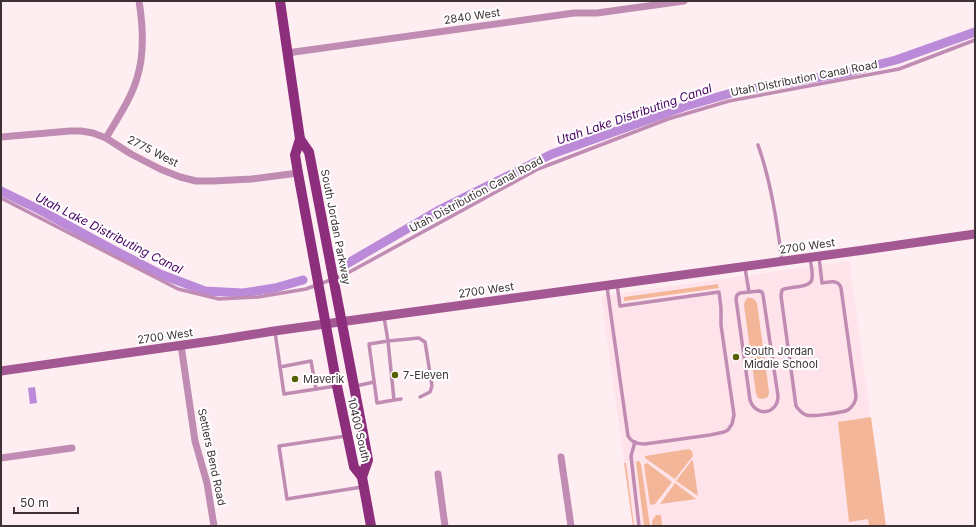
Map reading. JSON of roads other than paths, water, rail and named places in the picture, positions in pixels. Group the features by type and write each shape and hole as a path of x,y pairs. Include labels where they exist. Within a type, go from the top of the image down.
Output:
{"main road":[{"name":"South Jordan Parkway","path":"280,1 300,139 295,155 326,324"},
{"name":"South Jordan Parkway","path":"300,139 310,152 342,322"},
{"name":"2700 West","path":"1,371 274,331 782,262 975,234"},
{"name":"10400 South","path":"342,322 368,460 364,482"},
{"name":"10400 South","path":"326,324 354,467 364,482"},
{"path":"364,482 371,526"}],"street":[{"path":"106,138 128,101 138,78 142,53 140,1"},
{"name":"2840 West","path":"287,53 574,13 597,13 684,1"},
{"name":"2775 West","path":"1,136 81,131 93,133 106,138 131,154 160,169 180,177 196,181 213,182 252,179 298,173"},
{"name":"Settlers Bend Road","path":"181,345 195,441 207,482 214,526"},
{"path":"1,458 72,448"},
{"path":"561,457 571,526"},
{"path":"438,474 446,526"}],"lane":[{"name":"Utah Distribution Canal Road","path":"1,198 178,289 219,300 258,297 306,289 344,275 538,169 668,119 729,101 899,69 975,40"},
{"path":"758,145 764,160 776,218 782,262"},
{"path":"814,257 822,283 836,282 841,288 856,396 855,403 848,410 813,416 805,414 796,406 781,296 784,288 808,285 811,282 814,257"},
{"path":"745,267 749,292"},
{"path":"607,286 628,436 630,440 639,444 645,444 724,432 730,427 734,420 734,415 721,325 719,292 620,306 617,284"},
{"path":"759,291 763,294 778,399 777,403 772,409 765,412 757,410 751,404 736,299 738,294 749,292 759,291"},
{"path":"384,316 394,400"},
{"path":"274,331 284,394 337,386"},
{"path":"401,399 377,403 369,344 419,338 425,342 432,386 430,392 420,397"},
{"path":"280,366 311,362 316,389"},
{"path":"354,387 374,382"},
{"path":"348,436 279,446 286,498 364,482"},
{"path":"634,442 631,456 639,526"}],"waterway":[{"name":"Utah Lake Distributing Canal","path":"343,266 441,209 552,154 686,106 735,92 849,72 896,60 975,32"},
{"name":"Utah Lake Distributing Canal","path":"1,191 160,274 205,291 243,293 275,288 303,280"}],"place":[{"name":"South Jordan Middle School","path":"736,357"},
{"name":"7-Eleven","path":"395,375"},
{"name":"Maverik","path":"295,379"}]}
